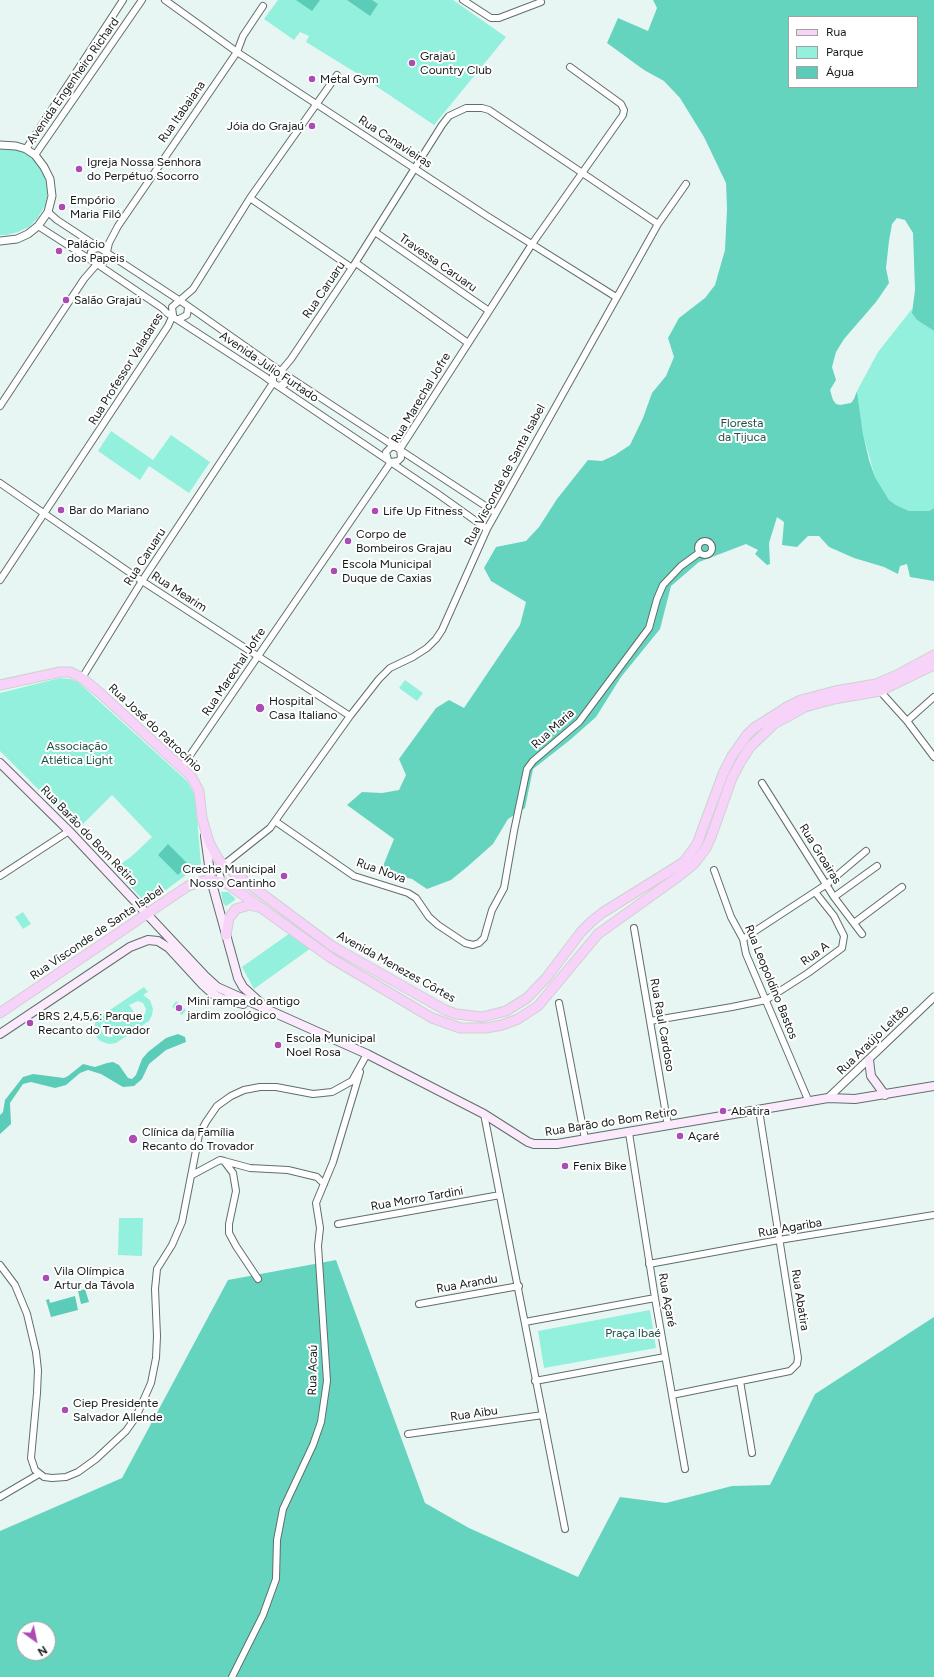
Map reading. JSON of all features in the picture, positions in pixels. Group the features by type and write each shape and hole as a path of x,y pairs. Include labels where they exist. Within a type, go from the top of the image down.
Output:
{"main road":[{"name":"Avenida Menezes Côrtes","path":"202,818 209,842 222,864 332,946 430,1003 456,1014 470,1017 492,1015 506,1011 527,998 547,977 581,932 602,913 684,862 699,839 723,774 732,756 754,728 801,700 835,690 876,684 897,675 934,655"},
{"name":"Avenida Menezes Côrtes","path":"211,880 222,882 245,895 331,958 432,1018 460,1028 486,1028 502,1025 518,1019 538,1006 598,934 694,864 708,842 732,778 741,762 750,747 774,724 804,707 834,699 880,690 934,665"},
{"name":"Rua José do Patrocínio","path":"0,685 60,672 70,672 82,678 191,776 199,791 211,880 234,967 242,987 273,1012"},
{"name":"Rua Barão do Bom Retiro","path":"0,763 69,831 214,985 232,995 367,1054 484,1114 528,1142 548,1145 629,1133 828,1098 856,1100 934,1086"},
{"name":"Rua Visconde de Santa Isabel","path":"0,1013 193,884 211,880"},
{"path":"226,935 229,918 236,909 242,906 254,905 266,911"},
{"name":"Rua Barão do Bom Retiro","path":"0,1034 130,947 148,940 158,941 169,948 203,985 217,996 273,1012"},
{"path":"869,1060 871,1076 885,1096"}],"street":[{"name":"Avenida Engenheiro Richard","path":"26,149 123,0"},
{"name":"Avenida Engenheiro Richard","path":"35,155 142,0"},
{"name":"Rua Canavieiras","path":"165,0 237,52 616,297"},
{"path":"463,0 491,18 500,18 541,2"},
{"name":"Rua Itabaiana","path":"95,262 105,261 106,252 118,226 237,52 243,36 263,6"},
{"name":"Rua Marechal Jofre","path":"398,448 532,244 623,115 624,110 621,104 570,67"},
{"name":"Rua Professor Valadares","path":"0,580 168,326 173,315 172,307 180,302 193,289 250,198 337,75"},
{"name":"Rua Caruaru","path":"82,678 142,581 275,384 273,376 291,359 354,266 449,116 466,108 474,107 489,110 658,224"},
{"path":"0,145 16,146 26,149 35,155 44,167 50,179 52,196 48,212 38,226 28,234 17,239 0,241"},
{"name":"Rua Visconde de Santa Isabel","path":"222,864 270,828 350,716 379,679 390,668 413,657 436,639 450,615 487,529 658,224 686,184"},
{"path":"250,198 468,343"},
{"name":"Avenida Julio Furtado","path":"48,212 57,220 280,371 496,513"},
{"name":"Avenida Julio Furtado","path":"38,226 95,262 390,461 487,529"},
{"name":"Travessa Caruaru","path":"375,232 489,311"},
{"name":"Rua Itabaiana","path":"95,262 90,256 91,252 94,249 99,248"},
{"name":"Rua Itabaiana","path":"0,406 95,262"},
{"name":"Rua Professor Valadares","path":"179,319 187,315 188,308"},
{"name":"Rua Caruaru","path":"275,384 285,384 286,375"},
{"name":"Rua Marechal Jofre","path":"390,461 386,452 391,447 398,448"},
{"name":"Rua Marechal Jofre","path":"390,461 398,461 401,458 398,448"},
{"name":"Rua Marechal Jofre","path":"182,768 390,461"},
{"name":"Rua Mearim","path":"0,482 142,581 350,716"},
{"name":"Rua Maria","path":"473,946 480,944 484,938 492,910 504,888 527,769 533,761 579,722 649,628 657,598 664,585 681,566 699,553"},
{"path":"880,690 907,721 934,757"},
{"path":"907,721 934,697"},
{"name":"Rua Groairas","path":"762,783 834,897 862,934"},
{"name":"Rua Nova","path":"275,821 354,876 408,893 416,898 429,917 438,925 465,943 473,946"},
{"path":"0,876 69,831"},
{"path":"743,940 827,884 866,851"},
{"path":"222,864 219,872 222,882"},
{"path":"834,897 877,866"},
{"name":"Rua Leopoldino Bastos","path":"714,870 731,917 743,940 746,954 809,1102"},
{"path":"854,923 902,887"},
{"name":"Rua A","path":"766,1000 796,981 842,948 844,936 834,916 815,892"},
{"name":"Rua Raul Cardoso","path":"634,928 668,1126"},
{"name":"Rua Araújo Leitão","path":"828,1098 934,997"},
{"path":"650,1021 766,1000"},
{"path":"559,1003 585,1139"},
{"path":"0,1265 15,1285 25,1308 36,1352 38,1378 31,1458 35,1470 39,1474 52,1478 66,1477 78,1472 96,1459 132,1424 141,1408 151,1383 156,1358 157,1336 155,1289 157,1269 177,1235 182,1222 199,1135 217,1106 231,1096 244,1090 260,1087 276,1087 313,1094 332,1092 352,1081 367,1054"},
{"name":"Rua Acaú","path":"232,1677 262,1615 276,1579 277,1540 283,1509 313,1445 321,1422 327,1381 318,1246 320,1228 316,1203 336,1155 367,1054"},
{"name":"Rua Abatira","path":"672,1395 790,1370 798,1364 759,1110"},
{"path":"484,1114 519,1286 535,1381 566,1529"},
{"name":"Rua Açaré","path":"629,1133 649,1264 686,1469"},
{"path":"192,1175 220,1160 250,1168 288,1170 317,1177 324,1184"},
{"path":"224,1161 233,1173 236,1191 229,1233 258,1278"},
{"name":"Rua Morro Tardini","path":"338,1224 500,1195"},
{"name":"Rua Agariba","path":"649,1264 780,1240 934,1215"},
{"name":"Rua Arandu","path":"419,1304 519,1286"},
{"path":"525,1322 655,1298"},
{"path":"535,1381 665,1357"},
{"path":"740,1381 752,1453"},
{"name":"Rua Aibu","path":"408,1434 543,1416"},
{"path":"0,1497 39,1474"}],"green space":[{"name":"Grajaú Country Club","path":"278,0 453,0 506,37 434,125 358,74 306,42 309,36 300,32 294,40 264,19"},
{"name":"Floresta da Tijuca","path":"653,0 934,0 934,331 917,320 912,313 915,290 913,233 905,220 897,218 892,224 889,241 886,268 889,283 876,302 844,339 836,352 832,367 836,380 830,390 833,400 836,404 840,405 851,403 857,391 863,434 869,460 875,477 889,500 909,511 929,511 934,508 934,581 910,577 907,564 900,566 898,574 884,567 854,558 829,547 819,536 808,536 797,547 782,545 784,522 777,517 769,543 770,564 767,565 755,554 758,550 746,544 699,562 671,586 660,629 621,677 596,717 533,769 525,808 508,819 493,844 467,867 451,880 427,889 412,879 381,871 394,839 347,805 362,792 382,793 399,790 406,775 399,759 436,708 449,700 464,708 520,625 526,602 491,581 484,568 496,547 526,541 539,527 557,499 588,460 602,461 615,455 630,445 643,418 652,393 666,376 674,357 668,338 679,318 705,298 715,285 725,250 727,209 726,183 704,137 680,98 664,81 644,70 607,43 618,18 648,31 657,8"},
{"path":"0,148 15,149 28,155 39,165 45,178 48,192 45,206 37,219 29,227 7,235 0,235"},
{"path":"912,309 917,320 934,331 934,508 929,511 909,511 896,505 889,500 875,477 863,434 857,391 878,352"},
{"path":"111,431 153,460 171,435 210,462 189,493 149,466 140,480 98,451"},
{"name":"Associação Atlética Light","path":"60,678 78,682 187,781 195,795 201,864 147,904 114,869 132,856 152,837 112,795 78,829 0,751 0,693"},
{"path":"405,680 423,693 417,701 399,688"},
{"path":"221,892 228,892 235,898 235,900 226,906 223,903"},
{"path":"23,912 31,924 23,929 15,917"},
{"path":"290,933 311,948 254,989 242,967"},
{"path":"144,987 148,992 143,995 150,1000 153,1009 149,1021 116,1043 109,1044 100,1041 96,1036 94,1030 95,1023 98,1018","holes":["138,1001 143,1003 146,1009 145,1014 139,1019 129,1005","104,1022 113,1037 108,1037 103,1034 101,1029"]},
{"name":"Mini rampa do antigo jardim zoológico","path":"176,1001 186,1010 182,1015 172,1007"},
{"path":"119,1218 143,1218 142,1256 118,1255"},
{"path":"336,1260 425,1503 469,1528 578,1577 620,1497 666,1503 732,1486 770,1485 815,1394 934,1317 934,1677 0,1677 0,1531 122,1478 228,1280"},
{"name":"Praça Ibaé","path":"650,1310 656,1348 544,1368 538,1331"}],"water":[{"path":"296,0 320,0 312,11"},
{"path":"347,0 372,0 378,4 370,16"},
{"path":"168,844 188,864 178,875 158,855"},
{"path":"178,1034 185,1037 186,1042 166,1050 149,1064 142,1079 134,1086 123,1087 101,1074 88,1070 80,1073 66,1085 55,1088 31,1082 23,1084 10,1103 11,1124 0,1134 0,1115 3,1112 5,1100 23,1077 33,1074 64,1078 83,1064 95,1067 113,1062 119,1065 128,1078 132,1079 136,1075 142,1059 148,1052 166,1038"},
{"path":"85,1289 89,1302 81,1304 78,1291"},
{"path":"75,1296 78,1310 51,1317 46,1300 49,1299 50,1303"}],"place":[{"name":"Grajaú Country Club","path":"412,63"},
{"name":"Metal Gym","path":"312,79"},
{"name":"Jóia do Grajaú","path":"312,126"},
{"name":"Igreja Nossa Senhora do Perpétuo Socorro","path":"79,169"},
{"name":"Empório Maria Filó","path":"62,207"},
{"name":"Palácio dos Papeis","path":"59,251"},
{"name":"Salão Grajaú","path":"66,300"},
{"name":"Bar do Mariano","path":"61,510"},
{"name":"Life Up Fitness","path":"375,511"},
{"name":"Corpo de Bombeiros Grajau","path":"348,541"},
{"name":"Escola Municipal Duque de Caxias","path":"334,571"},
{"name":"Hospital Casa Italiano","path":"260,708"},
{"name":"Creche Municipal Nosso Cantinho","path":"284,876"},
{"name":"Mini rampa do antigo jardim zoológico","path":"179,1008"},
{"name":"BRS 2,4,5,6: Parque Recanto do Trovador","path":"30,1023"},
{"name":"Escola Municipal Noel Rosa","path":"278,1045"},
{"name":"Abatira","path":"723,1111"},
{"name":"Açaré","path":"680,1136"},
{"name":"Clínica da Família Recanto do Trovador","path":"133,1139"},
{"name":"Fenix Bike","path":"565,1166"},
{"name":"Vila Olímpica Artur da Távola","path":"46,1278"},
{"name":"Ciep Presidente Salvador Allende","path":"65,1410"}]}
